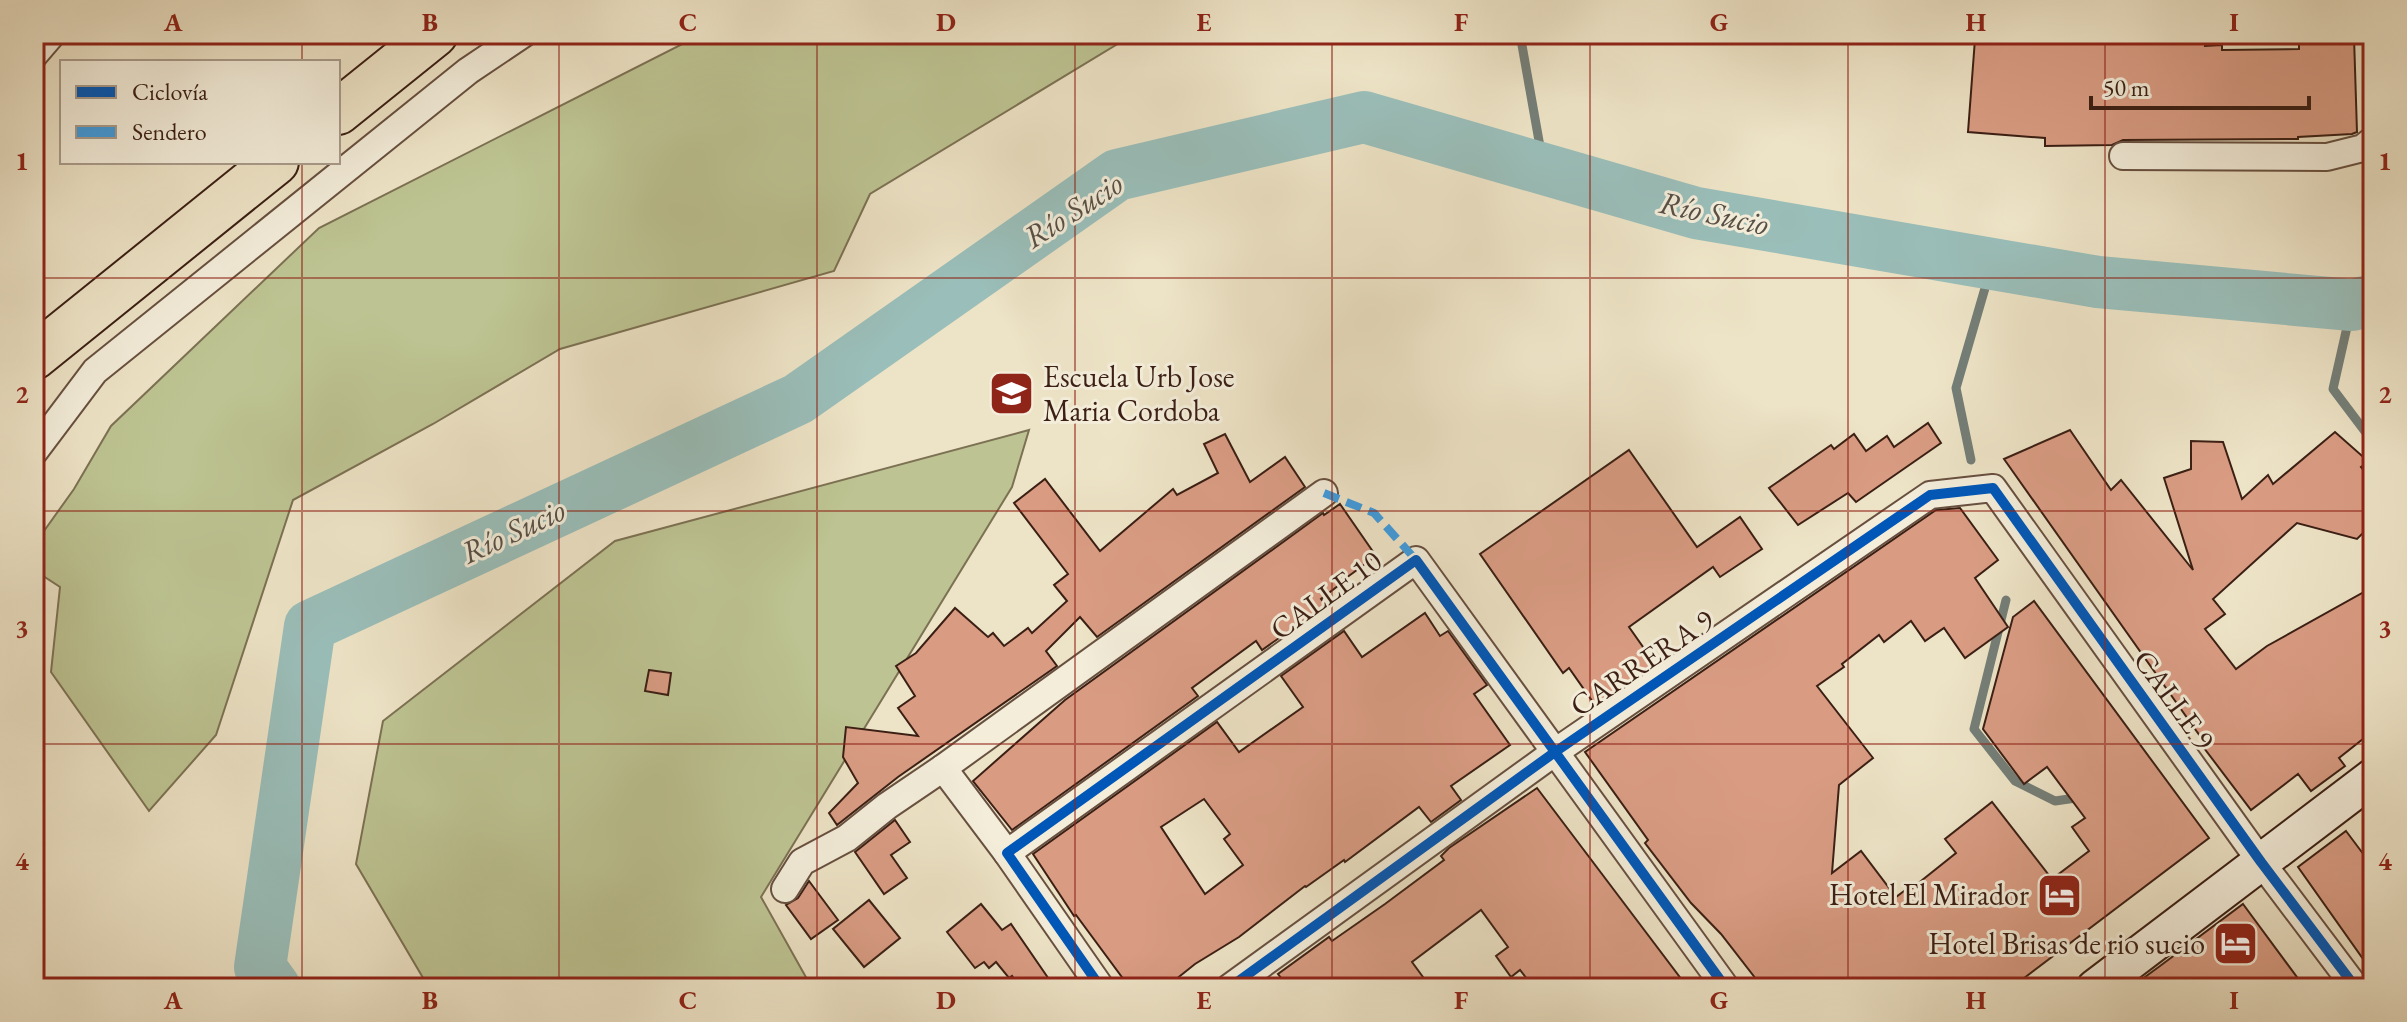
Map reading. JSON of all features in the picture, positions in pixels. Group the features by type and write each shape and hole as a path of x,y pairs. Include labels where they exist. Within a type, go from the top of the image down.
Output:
{"highway":[{"path":"340,110 435,34"},
{"path":"34,357 274,164"}],"main road":[{"path":"2095,988 2373,777"}],"street":[{"path":"34,55 52,34"},
{"path":"34,452 95,371 468,71 523,34"},
{"path":"2123,156 2327,157 2363,148 2373,140"},
{"name":"CALLE 9","path":"1930,495 1993,488 2261,862 2356,988"},
{"path":"785,889 802,862 847,838 887,806 1324,493"},
{"name":"CARRERA 9","path":"1229,988 1555,752 1930,495"},
{"name":"CALLE 10","path":"1007,853 1416,560 1726,988"},
{"path":"943,768 1101,988"}],"green space":[{"path":"702,34 1134,34 870,194 834,271 560,349 433,424 293,500 216,735 149,811 51,672 60,587 34,570 34,545 74,489 111,426 319,228"},
{"path":"1029,430 1012,487 761,897 812,988 429,988 356,864 383,721 615,541"}],"building":[{"path":"2036,34 2206,34 2205,46 2222,45 2222,50 2299,49 2299,40 2354,37 2357,132 2298,139 2123,140 2112,145 2045,146 2045,138 1968,132 1975,39 2035,43"},
{"path":"1928,423 1941,443 1856,502 1848,493 1798,525 1769,488 1831,445 1834,449 1854,434 1866,451 1887,436 1894,447"},
{"path":"2070,430 2111,490 2121,480 2193,570 2164,478 2191,469 2191,441 2223,442 2242,499 2268,475 2273,484 2335,432 2369,462 2361,467 2373,482 2373,523 2357,539 2297,523 2213,599 2225,614 2205,629 2236,669 2267,646 2373,587 2373,731 2339,758 2345,766 2311,791 2298,774 2251,810 2204,748 2207,746 2004,459"},
{"path":"1225,434 1250,482 1285,457 1305,487 1097,637 1080,617 1046,651 1057,666 898,777 837,825 829,813 858,783 843,757 846,727 918,736 898,708 915,696 896,666 916,653 955,608 988,637 993,633 1004,646 1028,628 1032,633 1067,601 1054,585 1068,574 1014,503 1045,479 1100,551 1173,489 1177,495 1218,473 1204,444"},
{"path":"1629,450 1697,547 1740,517 1762,549 1720,577 1713,567 1629,627 1655,664 1595,705 1569,668 1563,673 1480,554"},
{"path":"1340,504 1376,556 1321,599 1326,605 1262,650 1256,641 1192,688 1198,696 1012,830 973,781 1065,700 1323,513"},
{"path":"1960,508 1998,560 1975,578 2008,627 1965,658 1944,628 1925,641 1911,621 1884,642 1879,635 1842,664 1844,667 1817,686 1873,758 1839,785 1832,873 1861,851 1896,897 1904,891 1906,893 1956,853 1945,839 1992,802 2052,879 2089,851 2072,827 2085,818 2047,767 2024,784 1983,729 2013,617 2034,601 2209,838 2011,988 1763,988 1645,843 1648,840 1585,752 1936,510"},
{"path":"1425,613 1440,636 1448,631 1487,685 1474,694 1510,745 1451,786 1461,800 1431,822 1419,807 1165,988 1130,988 1074,916 1033,854 1217,722 1239,752 1303,707 1281,676 1344,631 1362,657","holes":["1204,799 1230,834 1224,839 1243,865 1205,894 1161,827"]},
{"path":"649,670 671,673 668,695 645,691"},
{"path":"1537,788 1688,988 1534,988 1520,970 1511,977 1496,956 1508,947 1481,910 1412,962 1431,988 1289,988 1278,974 1329,937 1332,941 1385,904 1444,860 1441,856 1449,848"},
{"path":"895,820 910,842 891,855 907,878 884,894 855,852"},
{"path":"2346,831 2373,867 2373,973 2298,867"},
{"path":"809,881 838,920 811,939 786,905 798,898"},
{"path":"869,900 900,938 864,967 833,929"},
{"path":"981,904 1002,930 1011,924 1055,988 1020,988 996,962 989,968 984,962 975,968 947,932"},
{"path":"2243,904 2305,988 2130,988 2160,966"}],"waterway":[{"path":"1520,34 1544,169"},
{"name":"Río Sucio","path":"275,988 260,967 310,626 798,399 1117,175 1364,117 1696,213 2098,282 2352,305 2373,300"},
{"path":"1971,460 1956,388 1992,264"},
{"path":"2352,305 2333,389 2373,442"},
{"path":"2006,600 1974,729 2015,781 2055,801 2083,797"}],"marked path":[{"path":"1324,493 1374,513 1416,560"}],"cycle path":[{"path":"1229,988 1555,752 1930,495 1993,488 2261,862 2356,988"},
{"path":"1101,988 1007,853 1416,560 1726,988"}],"place":[{"name":"Escuela Urb Jose Maria Cordoba","path":"1012,394"},
{"name":"Hotel El Mirador","path":"2060,895"},
{"name":"Hotel Brisas de rio sucio","path":"2236,944"}]}
